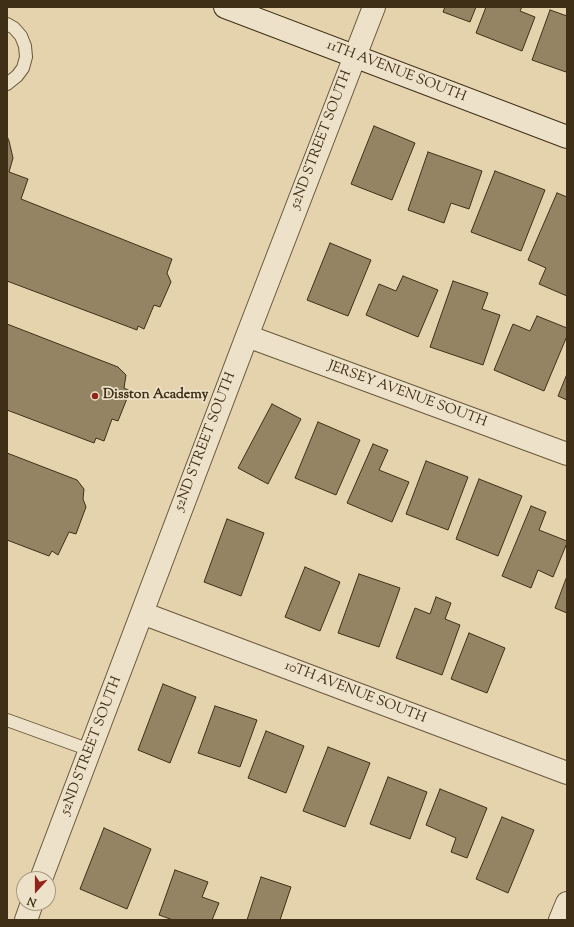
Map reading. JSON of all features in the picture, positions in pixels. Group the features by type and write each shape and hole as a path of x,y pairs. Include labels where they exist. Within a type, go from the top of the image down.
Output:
{"street":[{"name":"11TH AVENUE SOUTH","path":"225,7 567,137"},
{"name":"52ND STREET SOUTH","path":"44,871 247,336 374,7"},
{"name":"JERSEY AVENUE SOUTH","path":"247,336 567,454"},
{"name":"10TH AVENUE SOUTH","path":"142,613 567,772"},
{"path":"560,920 567,904"}],"lane":[{"path":"7,24 14,28 21,36 25,46 26,57 23,68 17,76 7,84"},
{"path":"7,720 90,750"}],"building":[{"path":"445,7 476,7 470,22 443,12"},
{"path":"486,7 522,7 520,11 535,17 522,51 476,33"},
{"path":"550,10 567,16 566,72 532,60"},
{"path":"374,126 415,143 392,200 351,184"},
{"path":"7,136 13,158 9,172 28,179 21,199 172,259 167,273 171,282 160,307 154,305 144,329 138,326 137,330 7,281"},
{"path":"428,152 482,171 469,209 451,203 444,223 408,210"},
{"path":"495,171 545,190 521,251 471,232"},
{"path":"557,193 567,197 567,296 539,284 546,268 528,260"},
{"path":"330,243 371,260 348,316 307,300"},
{"path":"403,276 438,290 418,337 366,315 379,284 396,291"},
{"path":"453,281 488,293 482,309 500,315 483,365 430,347"},
{"path":"537,316 567,328 567,336 544,391 494,370 513,324 530,331"},
{"path":"7,324 118,367 126,375 124,388 130,391 118,421 112,419 104,441 96,438 94,443 7,410"},
{"path":"567,374 567,400 558,396"},
{"path":"272,404 301,419 268,484 238,468"},
{"path":"318,422 360,440 336,495 295,478"},
{"path":"373,444 388,450 379,470 409,482 392,522 347,503"},
{"path":"7,453 77,480 84,489 83,499 86,507 76,534 69,532 58,555 52,551 49,556 7,540"},
{"path":"426,461 468,477 448,530 406,514"},
{"path":"479,479 522,496 498,556 456,539"},
{"path":"531,506 546,512 539,530 567,541 567,543 553,577 538,570 531,588 502,576"},
{"path":"227,519 264,533 241,596 204,582"},
{"path":"305,567 340,582 320,631 285,617"},
{"path":"359,574 400,588 379,647 338,633"},
{"path":"567,576 567,613 555,608"},
{"path":"436,597 451,603 445,619 460,625 442,675 396,658 415,608 430,614"},
{"path":"469,633 505,648 487,693 451,679"},
{"path":"163,684 196,697 170,763 138,750"},
{"path":"215,706 257,720 240,767 198,753"},
{"path":"266,731 304,746 286,793 248,778"},
{"path":"328,747 370,763 345,827 303,811"},
{"path":"388,777 427,792 410,839 370,824"},
{"path":"440,789 487,808 467,858 451,852 456,838 426,825"},
{"path":"502,817 534,830 508,893 476,879"},
{"path":"104,828 151,849 127,909 80,889"},
{"path":"175,870 208,882 202,897 219,903 212,920 173,920 159,915"},
{"path":"261,877 291,887 280,920 247,920"}],"place":[{"name":"Disston Academy","path":"95,396"}]}
